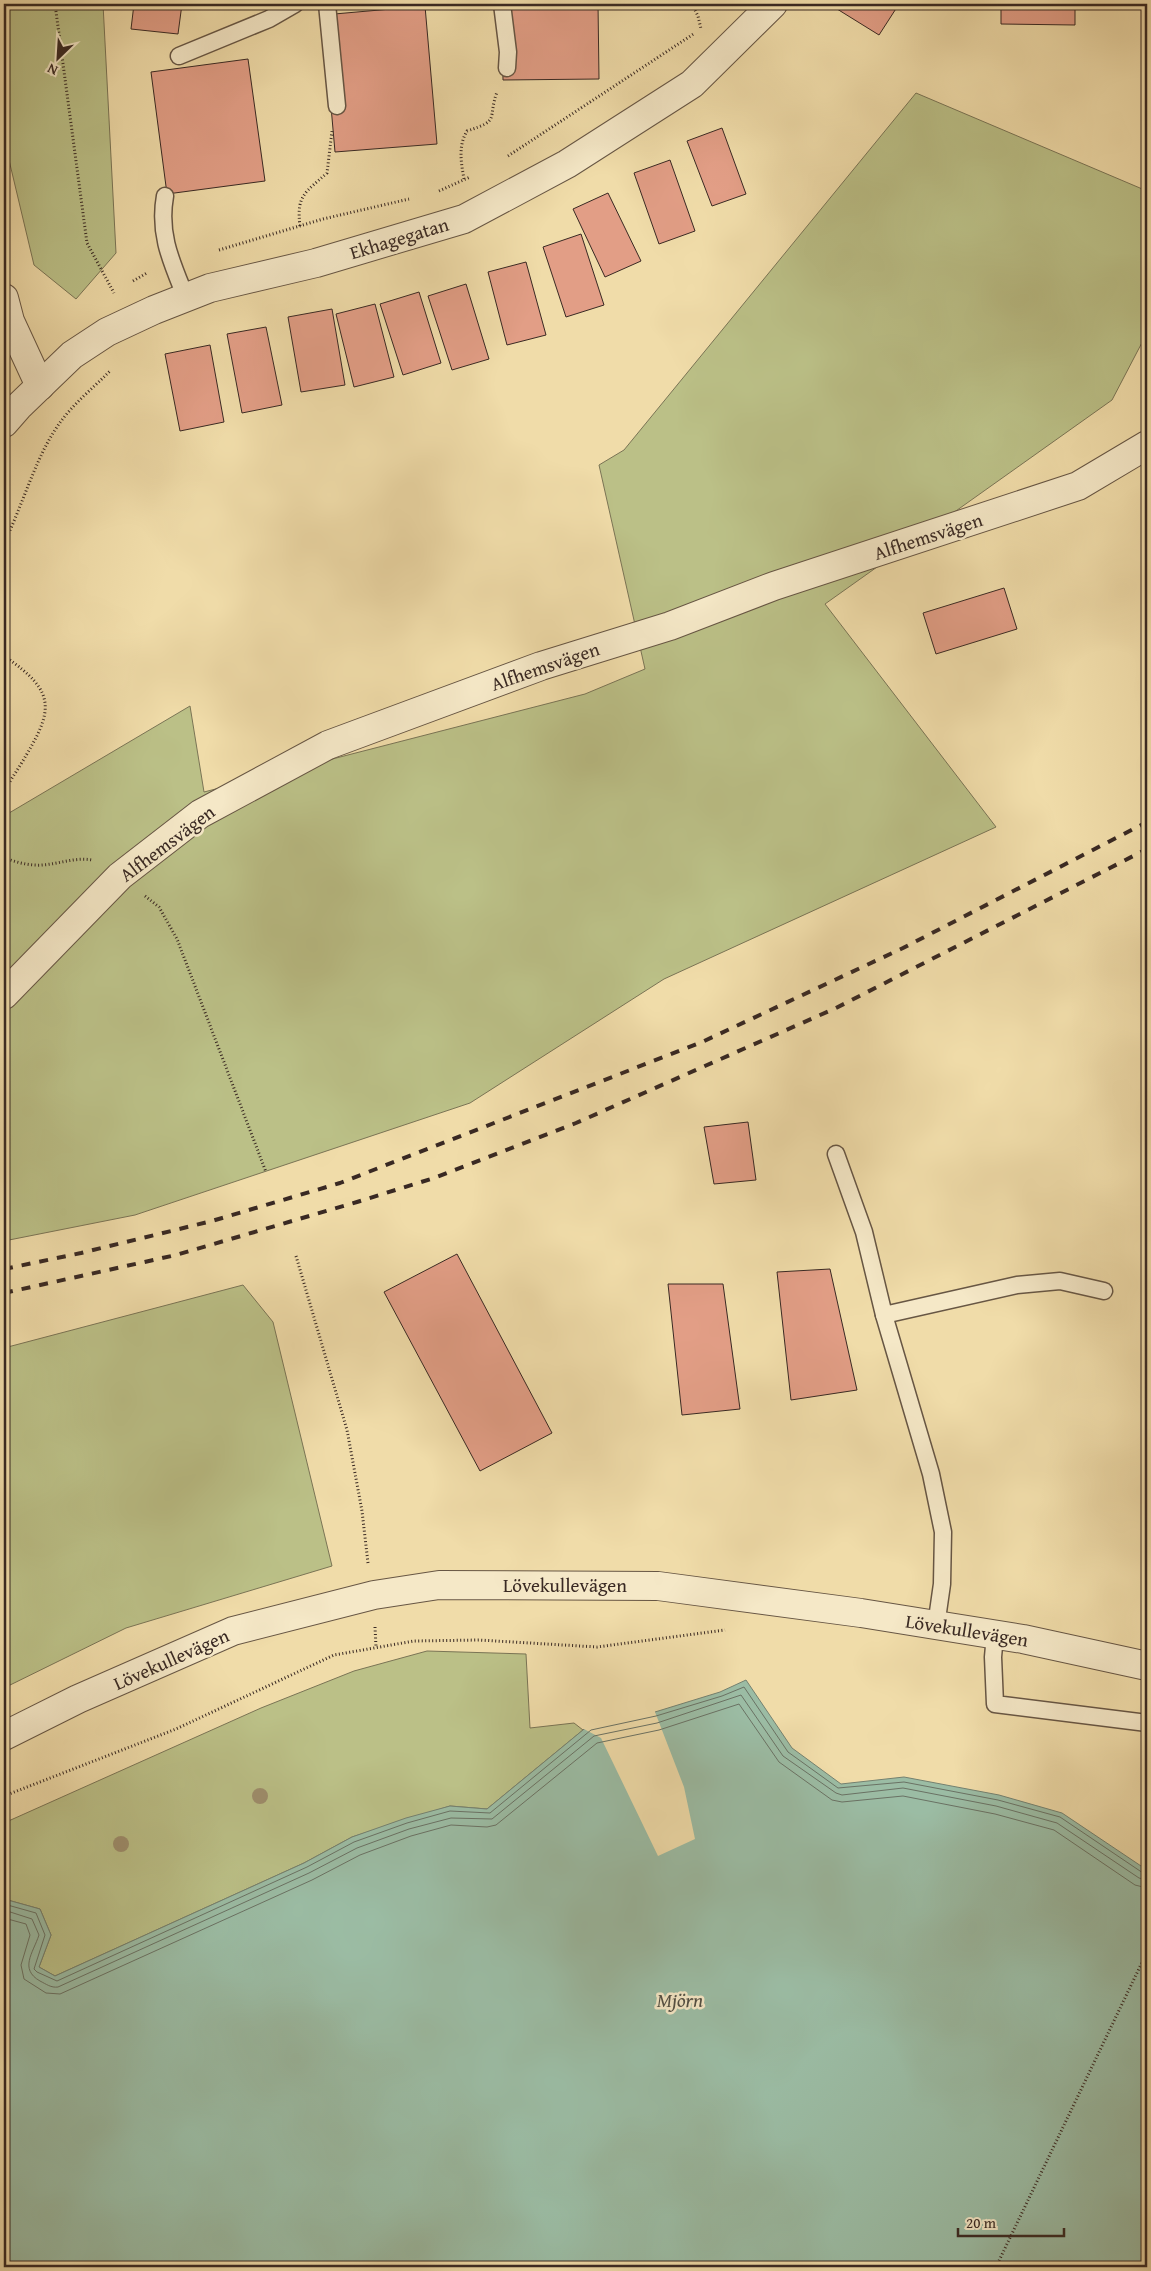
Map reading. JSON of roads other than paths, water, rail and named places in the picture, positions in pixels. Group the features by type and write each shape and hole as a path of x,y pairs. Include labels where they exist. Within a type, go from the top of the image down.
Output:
{"street":[{"name":"Ekhagegatan","path":"4,424 72,355 107,332 186,298 250,277 316,263 464,219 567,164 692,84 773,4"},
{"path":"4,298 10,321 40,386"},
{"name":"Alfhemsvägen","path":"4,995 120,876 200,814 328,746 541,666 670,626 774,586 1078,486 1147,445"},
{"name":"Lövekullevägen","path":"4,1736 78,1699 234,1631 374,1595 439,1585 658,1586 861,1613 1023,1639 1147,1666"}],"lane":[{"path":"179,56 269,19 295,4"},
{"path":"327,4 337,106"},
{"path":"502,4 508,52 507,68"},
{"path":"165,196 162,212 163,234 186,298"},
{"path":"836,1154 864,1232 884,1315 931,1474 943,1532 942,1584 936,1626"},
{"path":"884,1315 1017,1285 1060,1281 1104,1291"},
{"path":"995,1635 993,1657 995,1704 1147,1724"}],"water":[{"name":"Mjörn","path":"746,1680 792,1748 841,1784 904,1777 999,1795 1062,1813 1147,1870 1147,2267 4,2267 4,1899 40,1909 51,1935 39,1967 55,1976 304,1863 352,1837 406,1818 450,1806 487,1809 589,1725 655,1712 720,1692"}],"railway":[{"path":"4,1269 81,1253 212,1221 340,1183 702,1042 903,948 1147,822"},
{"path":"4,1293 176,1255 357,1202 434,1178 576,1123 836,1008 1147,849"}]}
